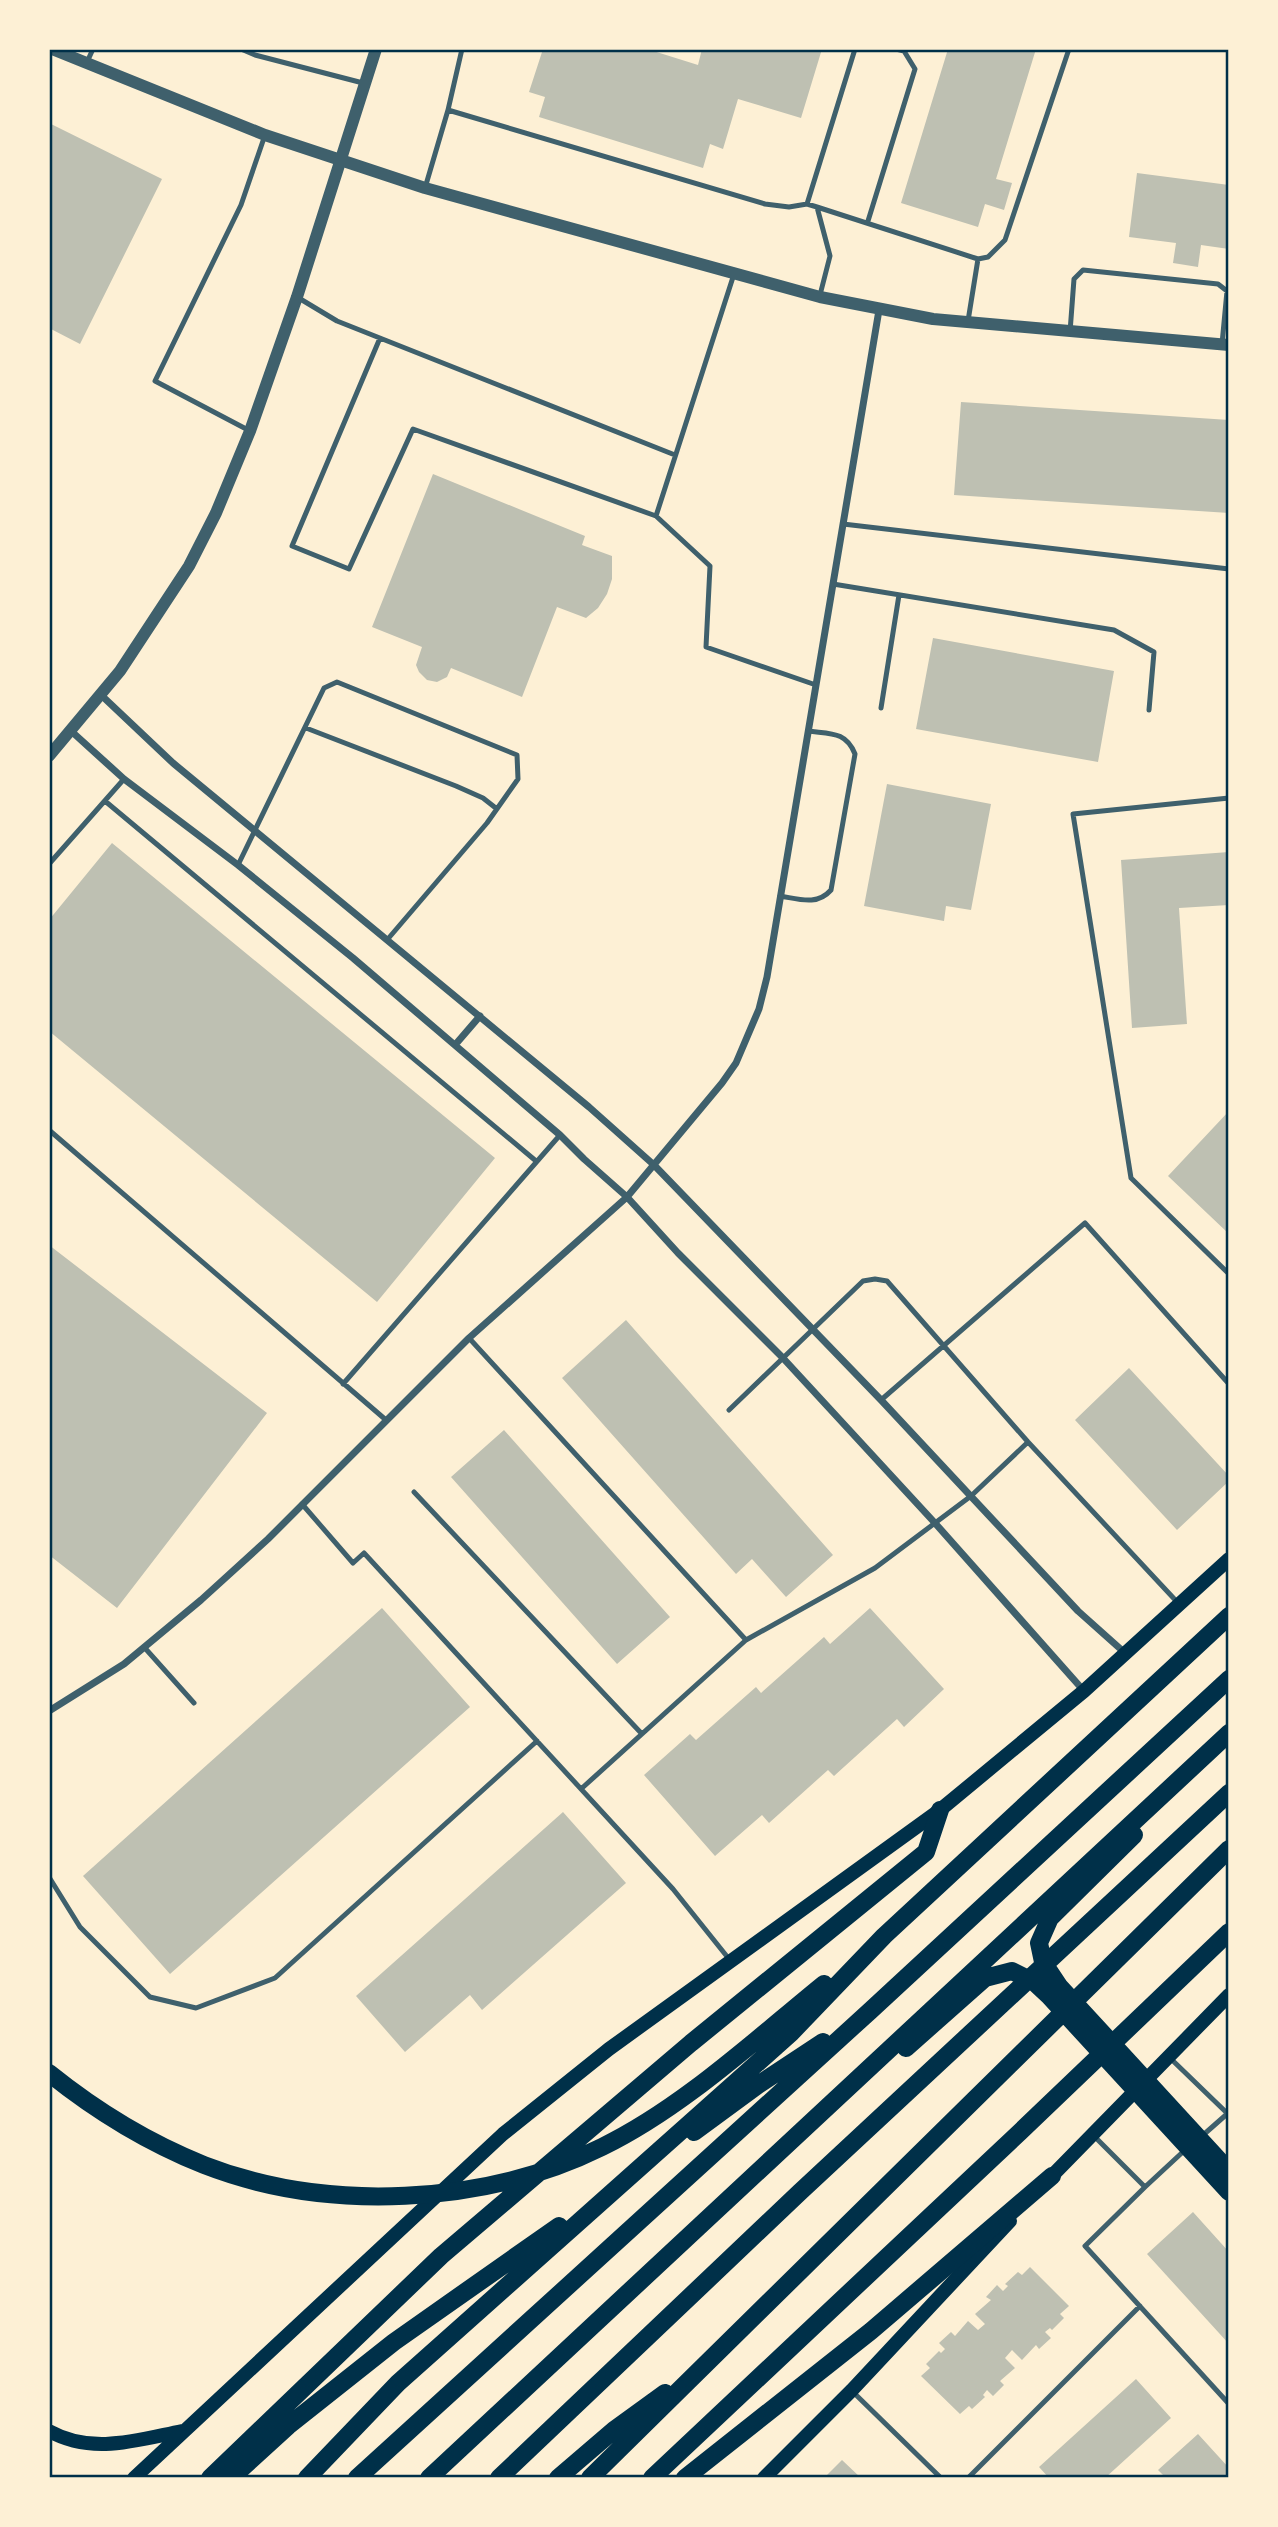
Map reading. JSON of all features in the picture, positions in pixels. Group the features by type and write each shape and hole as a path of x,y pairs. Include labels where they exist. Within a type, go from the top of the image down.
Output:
{"highway":[{"path":"307,2478 398,2383 790,2032 884,1936 1229,1616"},
{"path":"357,2478 870,2011 1229,1679"},
{"path":"1223,1738 1120,1850 1050,1919 1039,1943 1043,1962 1059,1986 1229,2171"},
{"path":"429,2478 1223,1738"},
{"path":"499,2478 810,2182 1229,1793"},
{"path":"210,2478 441,2256 691,2043 926,1852 940,1810"},
{"path":"590,2478 715,2358 1229,1849"},
{"path":"652,2478 1229,1931"},
{"path":"49,2073 83,2100 142,2135 204,2165 266,2183 328,2193 387,2196 446,2193 485,2187 566,2164 605,2146 685,2096 884,1936"},
{"path":"742,2185 910,2045 985,1978 1012,1971 1034,1982 1049,1996 1229,2192"},
{"path":"231,2478 288,2426 394,2342 758,2085 870,2011"},
{"path":"685,2478 871,2332 1052,2176"},
{"path":"558,2478 614,2430 715,2358"}],"main road":[{"path":"134,2478 503,2134 609,2049 940,1810 1084,1691 1229,1559"},
{"path":"764,2478 852,2390 1052,2176 1229,1995"},
{"path":"49,2431 82,2444 112,2445 183,2431"}],"street":[{"path":"52,49 265,135 425,188 820,297 879,310 968,322 1227,346"},
{"path":"49,756 120,671 189,566 216,513 250,431 297,297 376,49"},
{"path":"49,1710 124,1664 211,1591 468,1338 627,1197 722,1083 748,1038 767,977 879,310"},
{"path":"100,694 173,763 589,1107 654,1165 813,1328 1078,1611 1125,1653"},
{"path":"70,729 124,779 238,865 455,1045 627,1197 678,1253 782,1357 1084,1691"},
{"path":"455,1045 480,1016"}],"lane":[{"path":"86,64 93,49"},
{"path":"241,49 366,84"},
{"path":"425,188 448,110 462,49"},
{"path":"807,204 855,49"},
{"path":"867,221 915,69 904,51 896,49"},
{"path":"448,110 765,204 817,206 978,259 988,257 1005,240 1069,49"},
{"path":"250,431 155,381 241,205 265,135"},
{"path":"817,206 830,256 820,297"},
{"path":"968,322 978,259"},
{"path":"1070,332 1074,279 1083,270 1218,284 1227,290 1227,346"},
{"path":"656,516 734,274"},
{"path":"297,297 337,321 676,455"},
{"path":"380,338 292,546 349,569 413,429 656,516 710,566 706,647 816,685"},
{"path":"843,524 1229,569"},
{"path":"833,584 1114,629 1154,652 1149,710"},
{"path":"881,708 899,594"},
{"path":"238,865 324,688 337,682 517,755 518,779 497,809 387,940"},
{"path":"306,728 456,786 483,798 497,809"},
{"path":"780,896 814,901 825,897 831,890 855,754 851,743 842,736 808,730"},
{"path":"49,864 124,779"},
{"path":"1229,798 1073,814 1130,1178 1229,1274"},
{"path":"105,801 536,1161"},
{"path":"49,1130 386,1420"},
{"path":"344,1384 560,1135"},
{"path":"881,1400 1084,1223 1229,1384"},
{"path":"729,1410 863,1281 887,1281 1028,1442 1179,1604"},
{"path":"468,1338 746,1640"},
{"path":"581,1789 746,1640 875,1569 971,1496 1028,1442"},
{"path":"414,1492 642,1734"},
{"path":"302,1504 353,1563 365,1553 673,1889 731,1961"},
{"path":"144,1647 194,1703"},
{"path":"49,1877 80,1927 150,1997 196,2008 275,1978 537,1741"},
{"path":"1169,2057 1228,2114 1145,2187 1085,2246 1229,2404"},
{"path":"1093,2135 1145,2187"},
{"path":"968,2478 1140,2306"},
{"path":"852,2390 941,2478"}],"building":[{"path":"543,49 647,49 698,65 702,49 822,49 801,118 738,99 723,149 710,144 703,168 539,117 545,97 529,92"},
{"path":"948,49 1036,49 996,179 1012,183 1004,210 985,204 978,227 901,203"},
{"path":"49,123 162,179 80,344 49,328"},
{"path":"1137,173 1229,185 1229,249 1201,245 1198,267 1173,263 1176,243 1129,237"},
{"path":"961,402 1229,420 1229,513 954,495"},
{"path":"433,474 585,536 582,545 612,556 612,579 598,608 586,618 557,607 522,697 451,668 447,677 437,682 427,680 416,665 422,647 372,627"},
{"path":"933,638 1114,671 1098,762 916,729"},
{"path":"887,784 991,804 971,910 946,906 944,921 864,906"},
{"path":"112,843 495,1158 377,1302 49,1031 49,920"},
{"path":"1229,852 1229,905 1179,908 1187,1024 1132,1028 1121,860"},
{"path":"1229,1111 1229,1234 1168,1176"},
{"path":"49,1245 267,1413 117,1608 49,1555"},
{"path":"626,1320 833,1555 786,1597 752,1559 736,1574 562,1378"},
{"path":"1129,1368 1229,1476 1229,1481 1177,1530 1075,1420"},
{"path":"504,1430 670,1617 617,1664 451,1477"},
{"path":"382,1608 470,1707 170,1974 83,1876"},
{"path":"870,1608 944,1689 904,1727 897,1719 834,1776 828,1770 769,1823 762,1815 715,1856 644,1775 690,1734 696,1740 756,1687 761,1693 824,1637 830,1644"},
{"path":"563,1812 626,1883 482,2010 470,1995 405,2052 356,1996"},
{"path":"1193,2212 1229,2252 1229,2344 1147,2254"},
{"path":"1030,2267 1069,2306 1060,2314 1064,2318 1052,2330 1050,2328 1045,2332 1051,2338 1039,2349 1036,2345 1022,2360 1012,2350 1005,2358 1015,2368 1000,2381 1004,2385 993,2396 987,2390 983,2395 985,2397 972,2409 969,2406 960,2414 921,2376 930,2368 926,2364 939,2351 941,2353 945,2349 939,2343 951,2332 955,2336 968,2321 978,2330 985,2324 975,2314 991,2300 986,2297 997,2285 1003,2291 1008,2286 1005,2284 1018,2272 1022,2275"},
{"path":"1136,2379 1171,2418 1105,2478 1049,2478 1039,2467"},
{"path":"1198,2434 1229,2468 1229,2478 1166,2478 1158,2470"},
{"path":"842,2460 861,2478 824,2478"}]}
